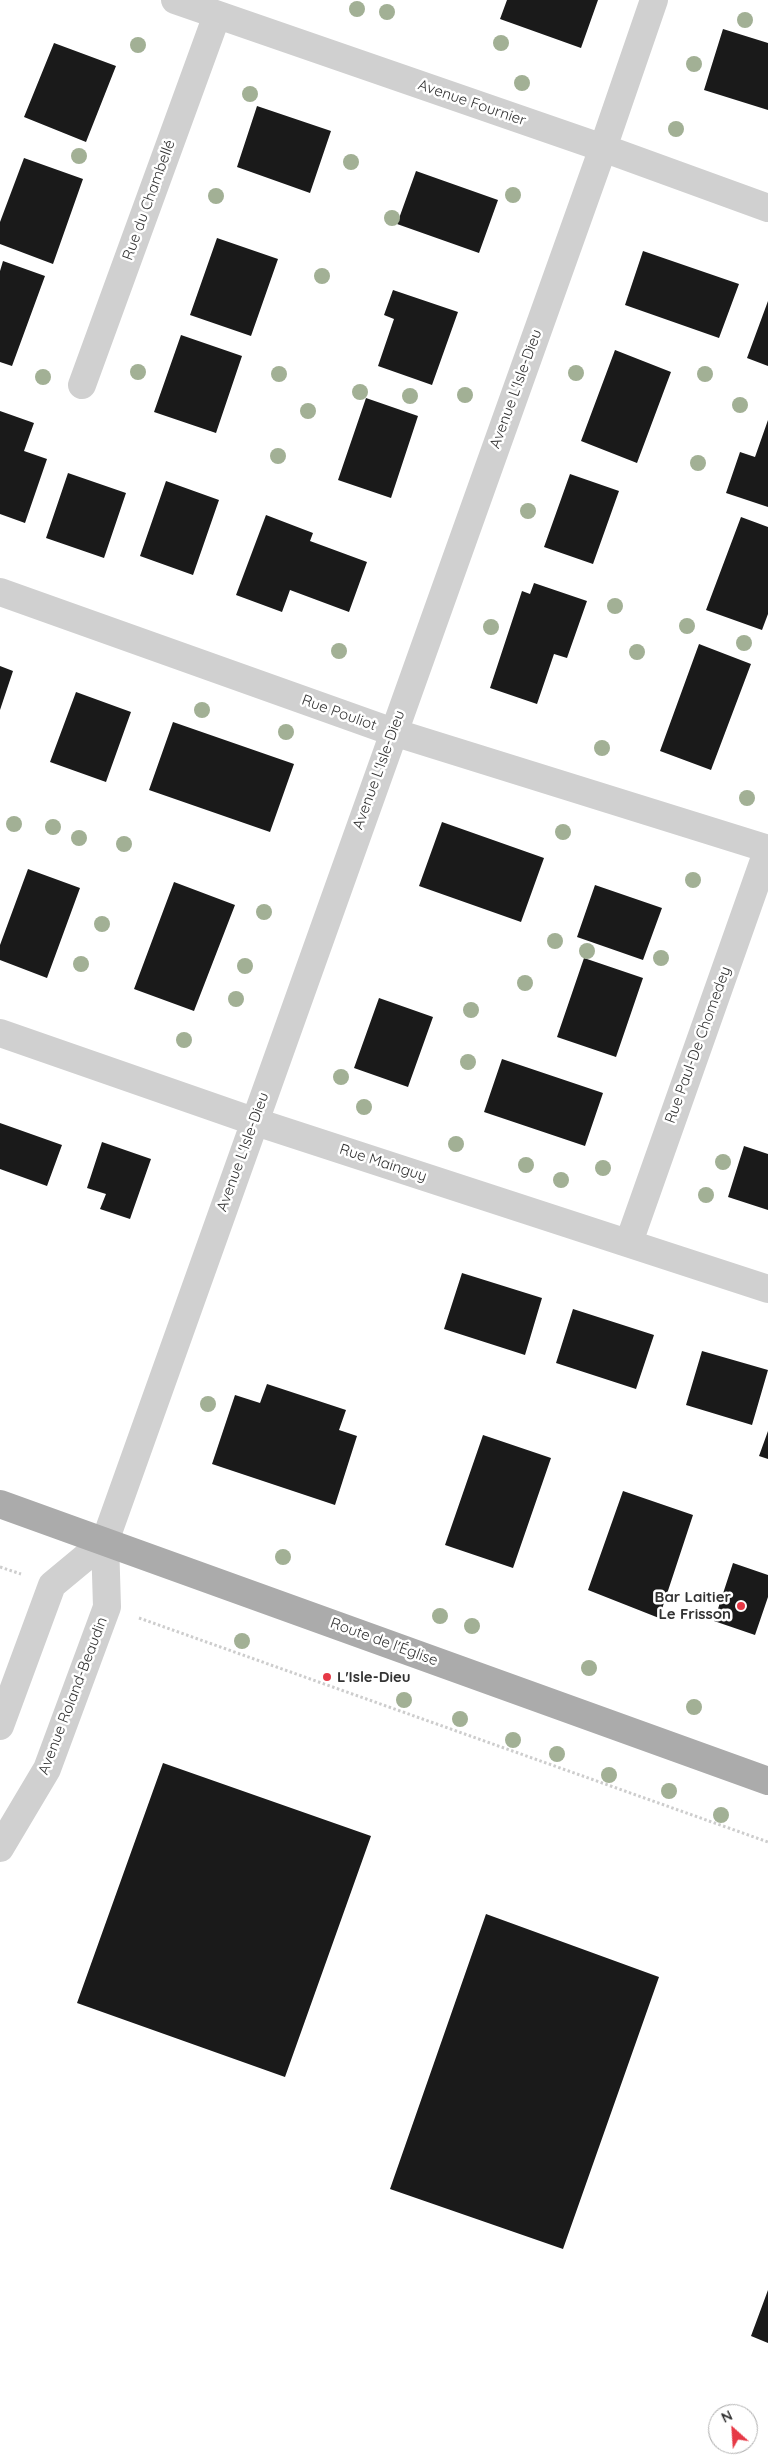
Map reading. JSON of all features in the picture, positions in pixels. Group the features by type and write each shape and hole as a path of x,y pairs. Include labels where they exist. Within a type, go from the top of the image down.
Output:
{"main road":[{"name":"Route de l'Église","path":"0,1504 768,1781"}],"street":[{"name":"Avenue Fournier","path":"175,0 603,148 768,208"},
{"name":"Avenue L'Isle-Dieu","path":"105,1541 253,1122 603,148 654,0"},
{"name":"Rue du Chambellé","path":"82,385 217,15"},
{"name":"Rue Pouliot","path":"0,592 393,732 768,849"},
{"name":"Rue Paul-De Chomedey","path":"629,1242 768,849"},
{"name":"Rue Mainguy","path":"0,1033 253,1122 629,1242 768,1289"},
{"path":"0,1726 52,1585 105,1541"},
{"name":"Avenue Roland-Beaudin","path":"0,1848 47,1769 107,1607 105,1541"}],"path":[{"path":"0,1567 52,1585"},
{"path":"107,1607 768,1842"}],"building":[{"path":"507,0 598,0 581,48 500,19"},
{"path":"723,29 768,43 768,110 704,90"},
{"path":"54,43 116,66 86,142 24,117"},
{"path":"257,106 331,131 310,193 237,167"},
{"path":"24,158 83,179 53,264 0,244 0,222"},
{"path":"416,171 498,200 479,253 397,224"},
{"path":"217,238 278,259 251,336 190,315"},
{"path":"643,251 739,284 719,338 625,305"},
{"path":"3,261 45,276 12,366 0,362 0,271"},
{"path":"393,290 458,312 432,385 378,366 394,319 384,315"},
{"path":"768,301 768,366 747,358"},
{"path":"181,335 242,356 216,433 154,412"},
{"path":"615,350 671,372 637,463 581,441"},
{"path":"366,398 418,416 391,498 338,480"},
{"path":"0,411 34,423 24,451 47,459 25,523 0,514"},
{"path":"768,420 768,507 726,493 740,452 755,457"},
{"path":"68,473 126,493 104,558 46,538"},
{"path":"570,474 619,491 593,564 544,547"},
{"path":"166,481 219,500 193,575 140,556"},
{"path":"266,515 313,533 310,541 367,562 349,612 290,590 282,612 236,595"},
{"path":"741,517 768,527 768,614 762,630 706,610"},
{"path":"534,583 587,601 567,658 554,654 537,704 490,688 522,591 530,594"},
{"path":"699,644 751,664 711,770 660,751"},
{"path":"0,666 13,671 0,710"},
{"path":"76,692 131,712 106,782 50,762"},
{"path":"173,722 294,764 270,832 149,790"},
{"path":"442,822 544,858 521,922 419,886"},
{"path":"28,869 80,888 47,978 0,960 0,945"},
{"path":"174,882 235,905 194,1011 134,989"},
{"path":"595,885 662,908 643,960 577,937"},
{"path":"584,958 643,978 616,1057 557,1037"},
{"path":"379,998 433,1017 408,1087 354,1068"},
{"path":"502,1059 603,1093 585,1146 484,1112"},
{"path":"0,1123 62,1145 47,1186 0,1169"},
{"path":"102,1142 151,1159 130,1219 100,1209 106,1194 87,1188"},
{"path":"744,1146 768,1154 768,1210 728,1197"},
{"path":"462,1273 542,1298 525,1355 444,1329"},
{"path":"573,1309 654,1335 636,1389 556,1363"},
{"path":"702,1351 768,1370 752,1425 686,1405"},
{"path":"267,1384 346,1410 339,1430 357,1436 335,1505 212,1464 235,1395 260,1403"},
{"path":"768,1431 768,1459 759,1456"},
{"path":"483,1435 551,1458 513,1568 445,1545"},
{"path":"623,1491 693,1515 659,1618 588,1590"},
{"path":"733,1563 768,1575 768,1597 755,1635 714,1621"},
{"path":"163,1763 371,1836 285,2077 77,2003"},
{"path":"486,1914 659,1977 563,2249 390,2189"},
{"path":"768,2290 768,2343 751,2336"}],"place":[{"name":"Bar Laitier Le Frisson","path":"741,1606"},
{"name":"L'Isle-Dieu","path":"327,1677"}]}
